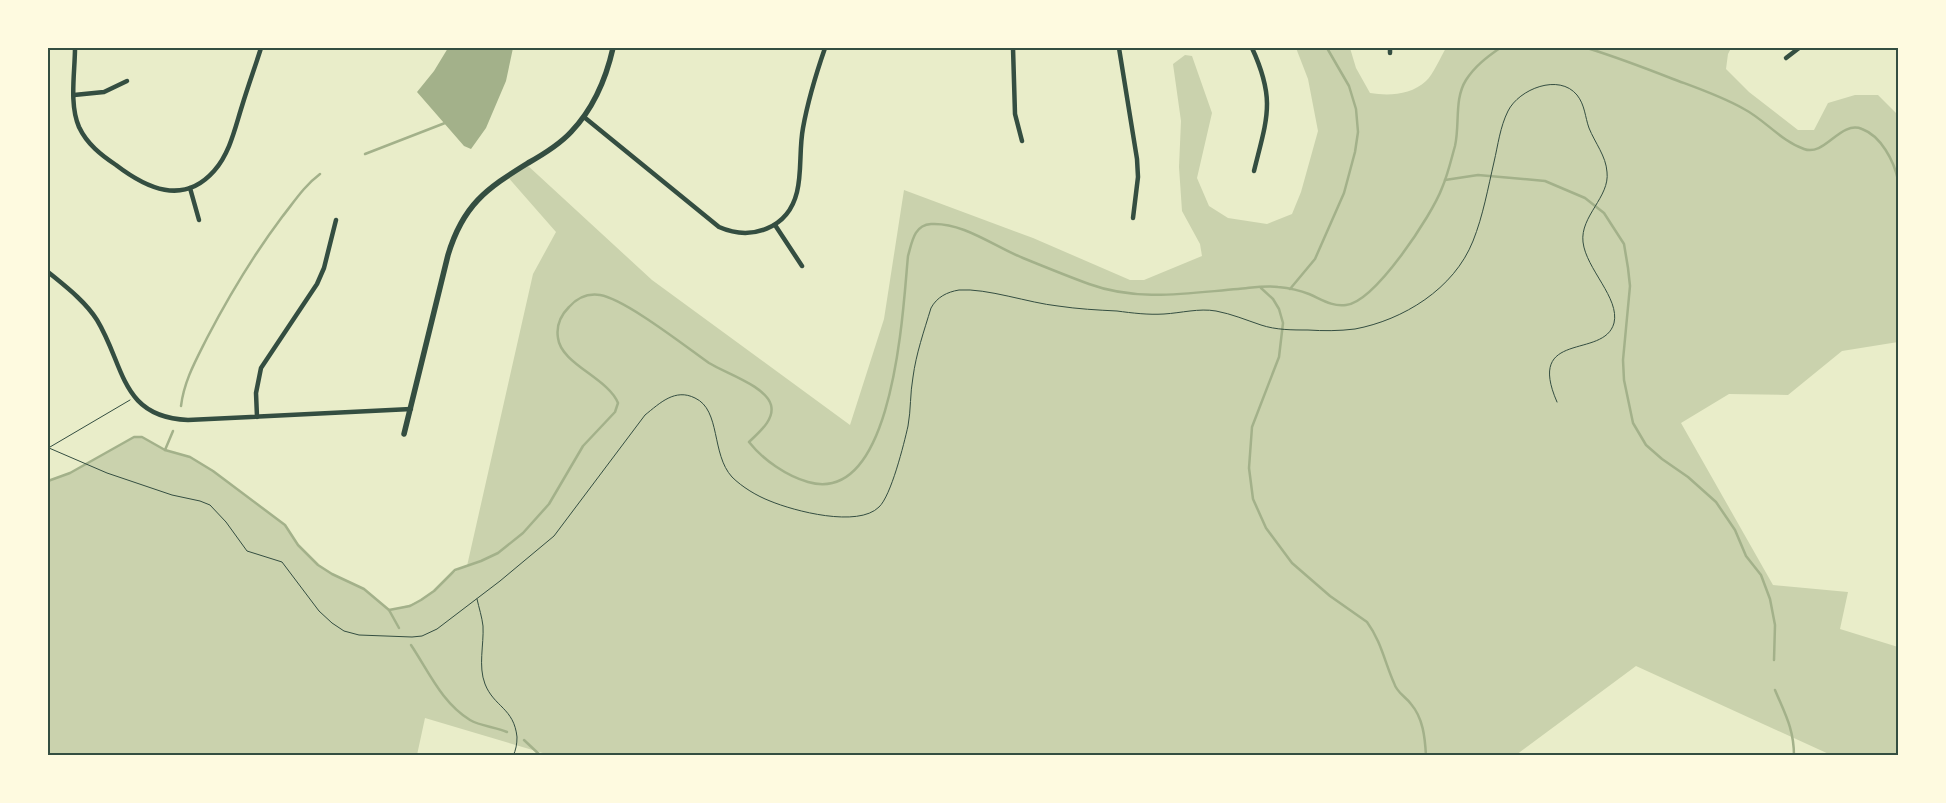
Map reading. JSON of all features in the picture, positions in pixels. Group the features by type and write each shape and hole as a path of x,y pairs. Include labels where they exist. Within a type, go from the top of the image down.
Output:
{"street":[{"path":"75,48 74,106 80,127 91,144 105,158 132,177 151,187 167,190 190,188 214,172 227,152 261,48"},
{"path":"404,434 448,255 464,216 480,196 548,151 570,133 584,117 602,85 613,48"},
{"path":"584,117 719,227 744,233 763,231 775,225 790,210 797,193 801,145 808,102 825,48"},
{"path":"1012,48 1015,114 1022,141"},
{"path":"1119,48 1137,159 1138,177 1133,218"},
{"path":"1252,48 1263,74 1268,100 1267,119 1254,171"},
{"path":"1786,58 1799,48"},
{"path":"74,95 104,92 126,82"},
{"path":"190,188 199,220"},
{"path":"257,417 256,393 261,368 317,284 324,268 336,220"},
{"path":"775,225 802,266"},
{"path":"48,272 93,314 118,368 135,398 153,413 173,420 193,420 411,409"}],"path":[{"path":"48,448 107,473 172,495 210,505 226,522 246,551 282,562 320,611 332,623 344,631 359,636 422,636 437,630 554,536 645,415 671,396 683,394 695,398 704,404 711,415 718,451 723,465 748,490 770,502 826,516 845,518 869,513 879,508 885,498 901,454 908,425 916,361 931,308 934,301 950,292 971,290 1056,306 1152,314 1202,310 1216,311 1276,328 1292,330 1324,331 1357,328 1398,316 1427,298 1451,276 1468,254 1479,222 1501,128 1508,109 1514,101 1532,89 1555,85 1570,89 1578,97 1606,165 1608,179 1588,220 1583,236 1584,250 1610,300 1614,319 1610,332 1603,338 1566,350 1553,361 1550,370 1550,383 1557,402"},
{"path":"48,448 128,400 135,398"},
{"path":"476,599 483,625 482,665 485,683 490,693 514,720 517,747 513,756"}],"shaded area":[{"path":"448,48 513,48 506,81 486,128 471,149 464,146 417,92 434,71"},
{"path":"1296,48 1350,48 1356,68 1370,93 1385,94 1407,92 1420,86 1431,74 1446,48 1731,48 1728,54 1726,69 1749,92 1798,130 1814,130 1828,103 1855,95 1878,95 1898,115 1898,342 1842,351 1788,395 1729,394 1681,423 1773,585 1848,592 1840,629 1898,647 1898,755 1831,755 1636,666 1516,755 553,756 425,718 417,755 48,755 48,481 70,473 134,437 142,437 165,450 190,457 213,471 285,525 298,545 318,565 332,574 364,589 389,610 423,599 452,574 467,566 533,274 556,232 507,176 526,164 652,280 850,425 884,319 904,190 1033,238 1130,280 1144,280 1202,256 1200,244 1182,211 1179,167 1181,121 1173,64 1185,55 1192,56 1212,113 1197,178 1209,206 1228,218 1267,224 1292,214 1301,192 1318,131 1308,79"}],"waterway":[{"path":"1290,289 1315,259 1344,193 1355,152 1358,132 1356,109 1349,86 1327,48"},
{"path":"389,610 410,606 421,600 434,591 455,570 498,553 523,533 549,504 583,446 615,412 618,403 613,394 567,356 561,347 558,338 558,325 561,317 575,301 591,295 611,298 655,324 709,363 753,386 768,398 772,411 765,426 749,442 755,449 792,476 808,482 837,482 860,464 877,435 889,397 897,356 908,256 915,235 921,227 931,224 943,224 967,231 1023,258 1107,290 1144,295 1163,295 1273,286 1301,291 1331,304 1346,305 1358,300 1386,274 1401,256 1427,217 1442,188 1451,162 1455,146 1462,87 1477,66 1500,48"},
{"path":"1587,48 1727,100 1752,114 1788,141 1804,149 1812,150 1819,148 1847,129 1862,129 1875,137 1886,150 1898,180"},
{"path":"365,154 445,123"},
{"path":"181,406 185,388 195,363 233,291 251,261 282,217 304,189 320,174"},
{"path":"1445,180 1478,175 1545,181 1585,198 1604,213 1624,244 1628,268 1630,286 1623,360 1624,380 1633,423 1646,445 1688,477 1716,502 1735,530 1746,556 1761,575 1770,599 1775,625 1774,660"},
{"path":"1261,288 1273,299 1279,309 1283,323 1279,357 1252,427 1249,468 1253,499 1266,528 1292,563 1330,596 1367,622 1372,629 1395,686 1415,709 1421,722 1426,756"},
{"path":"165,450 173,431"},
{"path":"48,481 70,473 134,437 142,437 165,450 190,457 213,471 285,525 298,545 318,565 332,574 364,589 389,610 399,628"},
{"path":"411,645 444,696 460,713 474,722 507,732"},
{"path":"1775,690 1791,730 1794,756"},
{"path":"524,740 541,756"}]}
